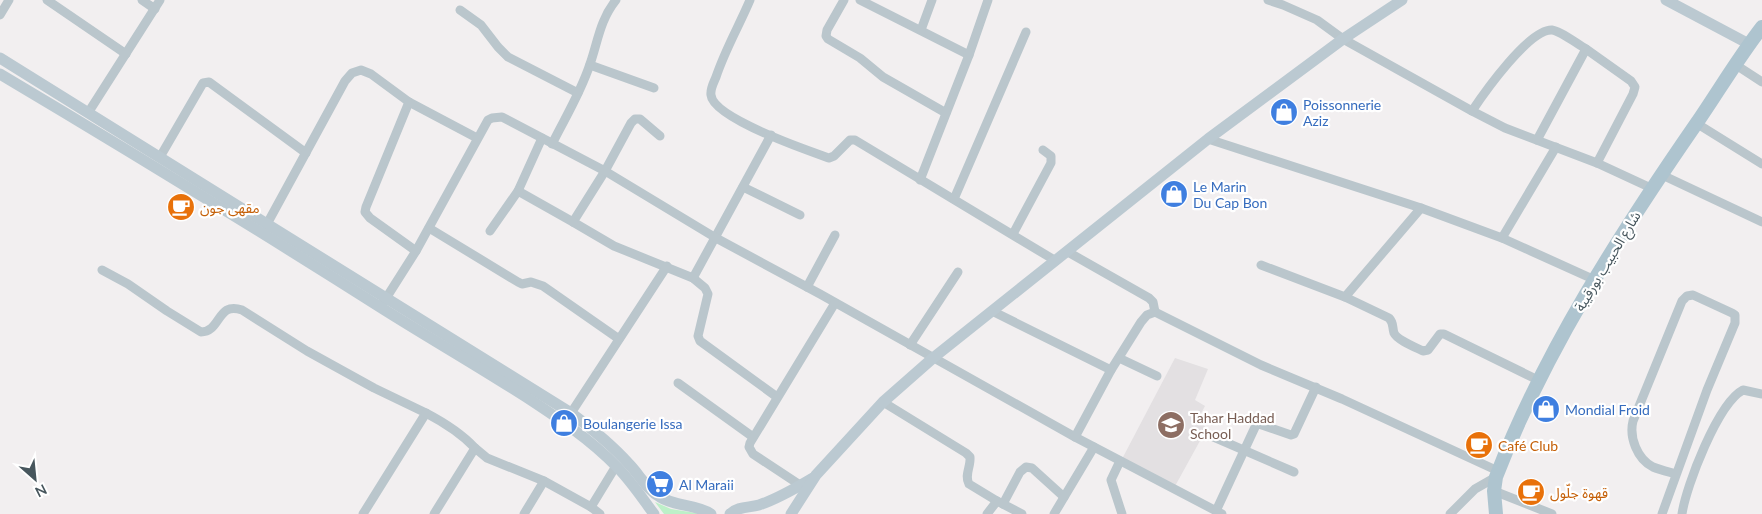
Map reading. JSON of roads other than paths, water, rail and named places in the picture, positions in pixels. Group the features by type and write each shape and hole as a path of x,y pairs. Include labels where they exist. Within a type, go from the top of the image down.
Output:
{"main road":[{"name":"شارع الحبيب بورقيبة","path":"1496,514 1494,491 1497,474 1538,380 1595,280 1651,188 1762,27"}],"street":[{"path":"0,14 9,0"},
{"path":"47,0 126,54"},
{"path":"142,0 155,9"},
{"path":"88,113 160,0"},
{"path":"552,144 590,65 602,22 608,9 616,0"},
{"path":"750,0 721,62 710,92 712,101 723,112 771,136 829,158 834,156 846,143 853,140 1056,261"},
{"path":"844,0 827,30 826,36 860,58 883,77 946,113"},
{"path":"860,0 969,55"},
{"path":"920,30 932,0"},
{"path":"920,180 969,55 988,0"},
{"path":"1268,0 1317,20 1343,39 1505,128 1597,163 1651,188"},
{"path":"730,514 737,508 759,505 800,486 816,475 883,402 933,358 1208,139 1343,39 1402,0"},
{"path":"1666,0 1749,44"},
{"path":"460,10 481,25 498,47 508,56 578,93"},
{"path":"1472,111 1503,69 1540,33 1549,30 1557,31 1631,81 1635,87 1597,163"},
{"path":"954,199 1026,32"},
{"path":"1537,140 1586,49"},
{"path":"0,58 267,224 384,303"},
{"path":"590,65 654,88"},
{"path":"1736,65 1762,82"},
{"path":"267,224 345,81 352,73 361,70 371,74 409,102 477,138"},
{"path":"0,74 571,413 624,459 659,497 674,504 702,509 710,514"},
{"path":"160,157 206,82 209,82 306,153"},
{"path":"409,102 365,212 367,216 416,251"},
{"path":"384,303 416,251 488,120 502,117 604,171 716,238 1075,437 1219,512 1256,425 1258,424 1291,435 1294,434 1316,388"},
{"path":"573,222 635,119 640,119 660,136"},
{"path":"1696,123 1762,164"},
{"path":"693,278 771,136"},
{"path":"490,231 518,191 542,138"},
{"path":"1208,139 1421,208 1502,238 1595,280"},
{"path":"1502,238 1556,147"},
{"path":"1013,234 1050,163 1051,156 1043,150"},
{"path":"1660,174 1762,222"},
{"path":"743,187 800,215"},
{"path":"518,191 614,246 693,278 705,288 708,294 698,336 700,341 777,397"},
{"path":"1345,297 1421,208"},
{"path":"429,228 518,282 522,284 531,282 543,286 619,339"},
{"path":"807,287 835,235"},
{"path":"1068,252 1149,298 1153,302 1155,312"},
{"path":"1261,265 1345,297 1391,319 1396,337 1423,351 1428,350 1437,337 1442,334 1538,380"},
{"path":"571,413 667,266"},
{"path":"102,270 128,284 201,332 210,330 223,312 235,308 242,310 307,351 374,388 447,424 465,437 487,458 544,482 591,507 600,514"},
{"path":"910,345 958,272"},
{"path":"1662,514 1735,319 1732,313 1693,295 1687,296 1682,301 1631,433 1635,446 1645,460 1652,466 1676,474"},
{"path":"800,486 753,454 749,447 753,437 835,303"},
{"path":"397,311 564,422 616,466 654,514"},
{"path":"992,311 1110,370"},
{"path":"1075,437 1110,370 1147,314 1155,312 1261,365 1316,388 1497,474"},
{"path":"1119,358 1157,376"},
{"path":"678,383 753,437"},
{"path":"1682,514 1686,493 1696,468 1712,431 1728,405 1743,390 1762,394"},
{"path":"883,402 966,453 970,457 971,462 966,480 969,484 1022,514"},
{"path":"363,514 426,413"},
{"path":"1209,435 1294,472"},
{"path":"1054,514 1094,447"},
{"path":"434,514 475,448"},
{"path":"1120,461 1112,480 1122,514"},
{"path":"591,507 616,466"},
{"path":"987,514 1000,502 1020,472 1026,467 1032,468 1064,497"},
{"path":"1450,514 1475,489 1497,474"},
{"path":"795,512 816,475"},
{"path":"524,514 544,482"},
{"path":"1494,491 1552,514"}],"place":[{"name":"Poissonnerie Aziz","path":"1284,112"},
{"name":"Le Marin Du Cap Bon","path":"1174,194"},
{"name":"مقهى جون","path":"181,207"},
{"name":"Mondial Froid","path":"1546,409"},
{"name":"Boulangerie Issa","path":"564,423"},
{"name":"Tahar Haddad School","path":"1171,425"},
{"name":"Café Club","path":"1479,445"},
{"name":"Al Maraii","path":"660,484"},
{"name":"قهوة جلّول","path":"1531,492"}]}
